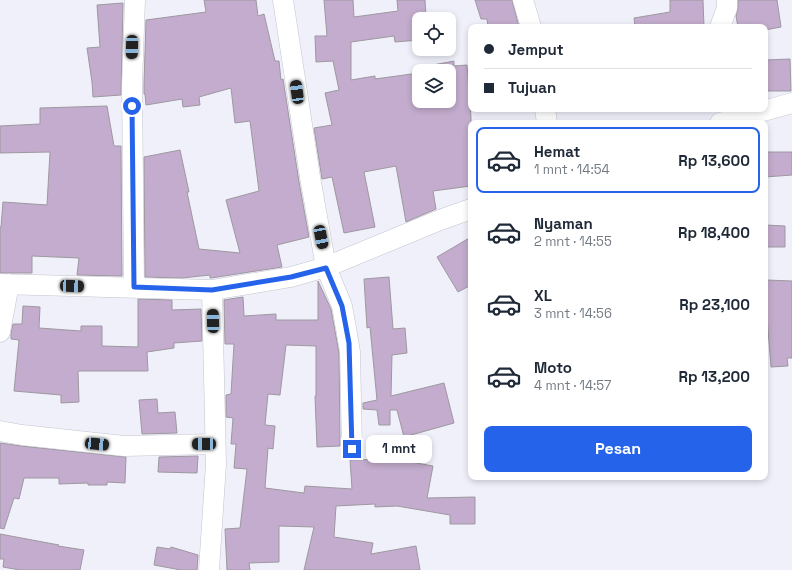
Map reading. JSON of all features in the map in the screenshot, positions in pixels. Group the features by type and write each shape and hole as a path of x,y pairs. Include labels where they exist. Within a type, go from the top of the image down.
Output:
{"street":[{"path":"134,287 132,84 135,0"},
{"path":"283,0 310,177 326,268 342,306 350,352 352,449"},
{"path":"523,0 530,24"},
{"path":"721,24 727,8 727,0"},
{"path":"768,109 792,103"},
{"path":"724,120 756,112"},
{"path":"0,332 5,284 212,290 291,277 326,268 440,220 468,210"},
{"path":"209,570 216,464 212,290"},
{"path":"0,431 30,436 124,446 215,444"}],"building":[{"path":"204,0 256,0 258,16 264,14 275,61 279,61 281,80 283,79 309,237 277,245 282,267 211,278 210,275 182,278 145,277 144,157 180,150 199,249 240,253 226,200 259,191 250,121 235,123 231,88 199,97 200,105 183,107 182,99 146,105 144,84 146,20 206,12"},
{"path":"324,0 353,0 354,17 398,11 397,0 425,0 426,12 412,12 412,41 395,42 394,36 351,42 351,80 375,76 375,79 412,74 412,108 456,108 456,66 467,65 468,112 471,112 471,117 471,120 468,120 468,186 433,191 436,209 406,222 396,166 364,172 375,227 344,233 332,177 322,179 314,128 332,125 325,93 339,90 333,61 316,62 315,36 327,36"},
{"path":"475,0 512,0 518,24 488,24 487,19 481,19"},
{"path":"670,0 703,0 704,24 635,24 634,18 670,12"},
{"path":"738,0 777,0 781,27 768,29 768,24 737,24 736,16"},
{"path":"123,3 121,95 93,97 87,48 100,47 97,5"},
{"path":"790,59 791,91 768,91 768,60"},
{"path":"454,61 454,64 438,64"},
{"path":"107,106 114,146 121,146 122,276 77,275 79,258 32,256 32,273 0,273 0,227 3,202 47,205 50,152 0,153 0,126 40,124 40,108"},
{"path":"768,152 792,152 792,175 768,177"},
{"path":"768,225 785,226 785,247 768,247"},
{"path":"468,239 468,287 458,292 437,257"},
{"path":"389,277 393,329 405,328 407,353 392,355 391,396 444,383 454,423 404,437 397,410 390,410 390,425 379,425 377,410 363,409 363,403 377,400 370,327 367,328 364,279"},
{"path":"768,280 792,281 792,358 787,358 788,366 771,367 768,330"},
{"path":"318,281 331,309 339,353 340,446 317,447 315,396 316,346 286,345 280,395 268,394 265,425 275,426 273,449 268,448 265,488 304,493 305,486 352,489 350,460 394,459 433,466 427,498 475,497 475,524 450,524 450,515 397,506 375,507 375,504 336,506 334,537 373,543 371,554 416,546 420,570 304,570 314,527 279,526 279,562 249,563 250,570 227,570 225,529 240,528 247,469 234,468 236,444 231,444 233,418 226,417 226,395 231,394 234,344 225,344 224,300 243,297 244,316 276,314 276,320 318,320"},
{"path":"138,299 172,300 172,310 201,309 202,341 174,343 174,348 147,352 148,371 78,371 79,402 61,403 61,395 14,391 19,340 11,339 11,334 13,324 22,324 23,306 40,307 39,328 81,331 81,326 102,326 102,346 138,347"},
{"path":"157,399 158,413 175,412 177,433 142,434 139,400"},
{"path":"0,443 126,457 125,483 107,482 107,485 88,485 88,483 59,484 59,478 24,478 19,499 14,498 4,529 0,528"},
{"path":"198,456 197,473 158,472 159,457"},
{"path":"0,534 84,550 80,570 20,570 3,567 4,559 0,559"},
{"path":"157,547 170,549 171,547 198,555 197,570 181,570 154,565"}],"route":[{"path":"132,106 134,287 212,290 291,277 326,268 342,306 349,343 352,449"}]}
